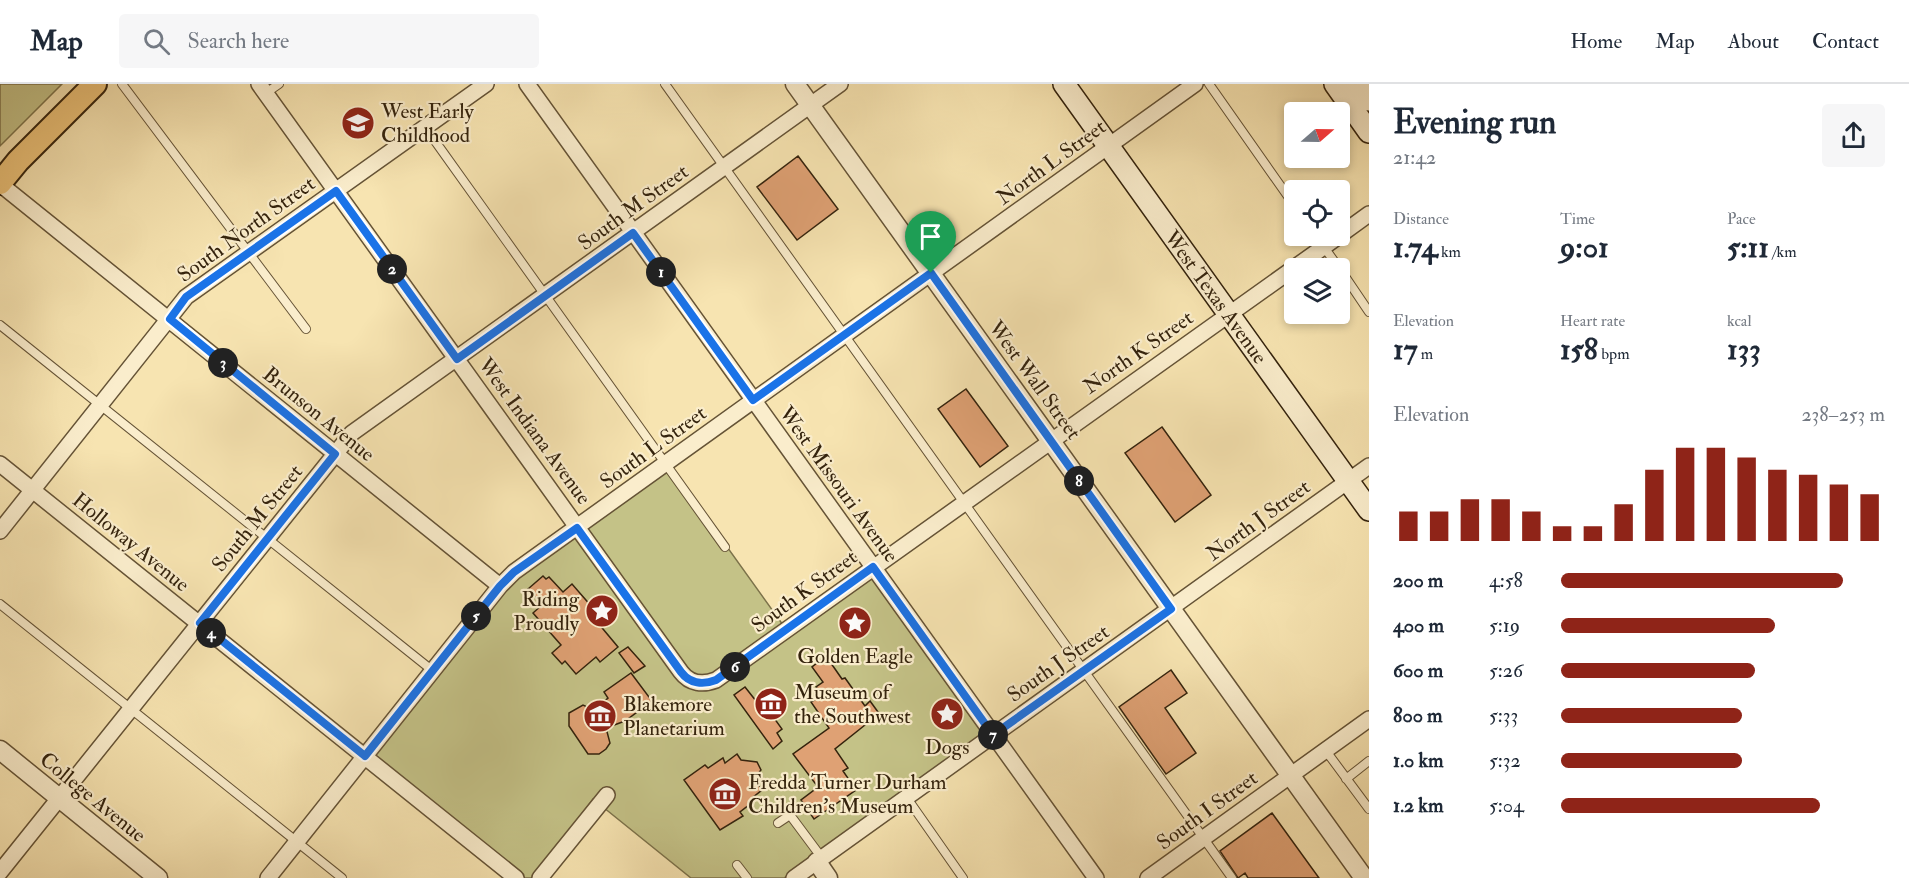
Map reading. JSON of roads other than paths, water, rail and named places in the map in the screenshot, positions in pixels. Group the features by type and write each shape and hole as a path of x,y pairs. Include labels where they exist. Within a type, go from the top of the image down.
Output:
{"main road":[{"path":"0,183 18,161 95,84"},
{"name":"West Texas Avenue","path":"1064,84 1369,510"},
{"path":"1335,84 1369,132"},
{"path":"1358,84 1369,100"}],"street":[{"name":"South North Street","path":"0,531 186,297 486,84"},
{"name":"West Missouri Avenue","path":"527,84 1096,878"},
{"name":"West Wall Street","path":"795,84 1364,878"},
{"name":"South M Street","path":"0,872 352,433 840,84"},
{"name":"North L Street","path":"931,273 1195,84"},
{"name":"West Indiana Avenue","path":"262,89 681,672 695,682"},
{"name":"Brunson Avenue","path":"0,183 500,586"},
{"name":"North K Street","path":"1350,227 1369,214"},
{"name":"North K Street","path":"1051,440 1228,314 1314,246"},
{"name":"South L Street","path":"268,878 500,586 514,572 931,273"},
{"name":"South K Street","path":"695,682 704,684 716,680 1051,440"},
{"name":"Holloway Avenue","path":"0,464 516,878"},
{"name":"North J Street","path":"1171,609 1369,466"},
{"name":"South J Street","path":"794,878 1171,609"},
{"name":"South I Street","path":"1148,878 1369,719"},
{"name":"College Avenue","path":"0,750 158,878"},
{"path":"540,878 607,795"},
{"path":"819,860 828,878"}],"lane":[{"path":"122,84 306,329"},
{"path":"262,89 279,84"},
{"path":"665,84 1232,878"},
{"path":"1209,84 1284,191"},
{"path":"425,127 725,547"},
{"path":"1350,285 1369,312"},
{"path":"0,325 433,671"},
{"path":"0,604 342,878"},
{"path":"1326,751 1369,809"},
{"path":"1346,779 1369,761"},
{"path":"906,798 963,878"},
{"path":"778,823 790,815 819,860"},
{"path":"737,865 747,878"}],"place":[{"name":"West Early Childhood","path":"358,123"},
{"name":"Riding Proudly","path":"602,611"},
{"name":"Golden Eagle","path":"855,623"},
{"name":"Museum of the Southwest","path":"771,704"},
{"name":"Dogs","path":"947,714"},
{"name":"Blakemore Planetarium","path":"600,716"},
{"name":"Fredda Turner Durham Children's Museum","path":"725,794"}]}
